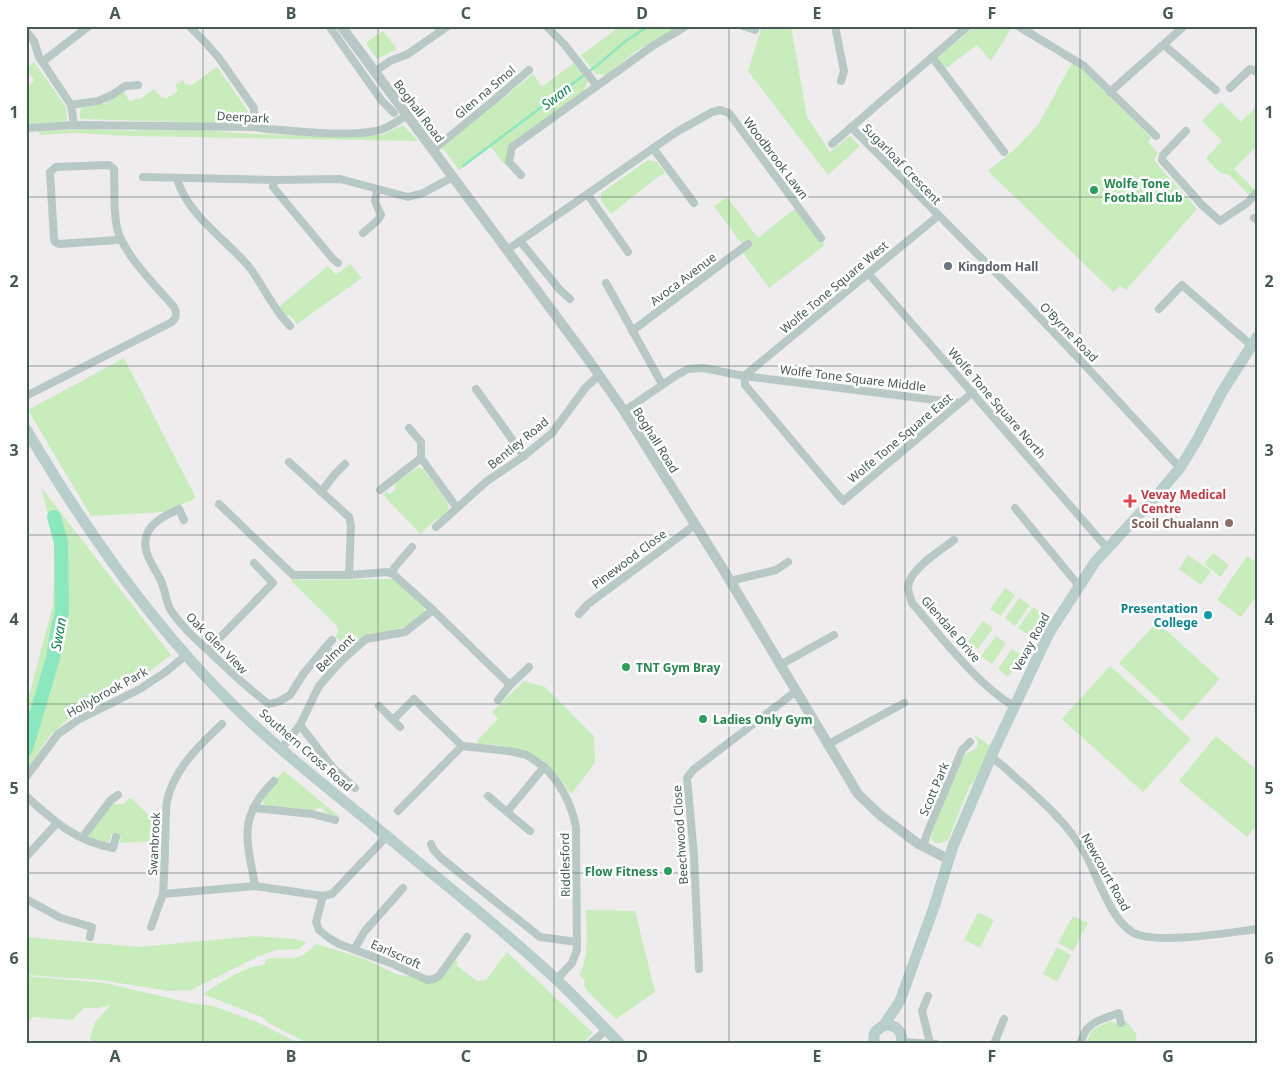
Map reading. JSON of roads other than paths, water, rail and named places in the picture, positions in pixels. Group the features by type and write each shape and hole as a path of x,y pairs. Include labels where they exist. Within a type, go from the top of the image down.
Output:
{"main road":[{"name":"Vevay Road","path":"902,1043 901,1033 897,1028 900,1001 934,907 948,859 991,757 1049,633 1095,562 1180,468 1198,440 1222,392 1255,344"},
{"name":"Southern Cross Road","path":"26,429 54,477 102,548 149,611 186,655 234,706 280,749 387,836 556,980 620,1044"},
{"name":"Vevay Road","path":"874,1044 875,1033 878,1028 884,1025 900,1001"},
{"path":"884,1025 897,1028"}],"street":[{"path":"42,62 89,26"},
{"path":"189,26 219,58 254,108 254,127"},
{"path":"329,26 356,55 382,101 394,113"},
{"name":"Boghall Road","path":"341,26 356,55 374,72 407,114 624,411 730,580 827,745 864,801 923,846 948,859"},
{"path":"374,72 390,61 408,54 448,26"},
{"path":"546,26 564,44 597,86"},
{"path":"521,175 509,162 512,147 654,44 686,26"},
{"path":"743,26 755,30"},
{"path":"835,26 844,71 841,81"},
{"name":"Sugarloaf Crescent","path":"832,144 968,26"},
{"path":"1018,26 1084,66 1156,136"},
{"path":"1110,92 1182,28"},
{"path":"26,31 34,41 36,51 42,62 71,105 74,125"},
{"path":"1164,45 1216,90"},
{"path":"932,57 1004,152"},
{"path":"1230,88 1250,69 1257,72"},
{"name":"Glen na Smol","path":"433,150 529,70"},
{"path":"71,105 98,101 112,95 125,86 138,85"},
{"name":"Woodbrook Lawn","path":"507,250 653,148 712,112 720,110 729,113 821,238"},
{"name":"Deerpark","path":"26,128 74,125 254,127 351,133 378,131 393,124 407,114"},
{"name":"Sugarloaf Crescent","path":"851,127 938,216"},
{"path":"1186,131 1163,155 1162,160 1202,205 1220,221 1247,203 1257,192"},
{"path":"653,148 694,203"},
{"path":"26,396 172,322 176,318 174,307 131,255 121,238 117,226 114,169 112,166 56,167 52,169 50,172 55,242 59,244 117,240 121,238"},
{"path":"143,177 274,180 340,179 408,197 453,177"},
{"path":"177,178 180,189 203,220 250,269 278,314 290,326"},
{"path":"274,180 273,187 284,202 333,260 338,263"},
{"path":"363,233 381,215 375,201 377,190"},
{"path":"588,195 628,252"},
{"name":"Wolfe Tone Square West","path":"744,376 938,216"},
{"name":"O'Byrne Road","path":"938,216 1082,362 1180,468"},
{"path":"520,241 560,290 570,299"},
{"name":"Avoca Avenue","path":"632,332 748,244"},
{"name":"Wolfe Tone Square North","path":"868,273 1107,548"},
{"path":"606,283 662,384"},
{"path":"1159,309 1182,285 1255,344"},
{"path":"624,411 662,384 688,369 703,368 744,376"},
{"name":"Bentley Road","path":"436,527 487,481 524,456 552,433 586,387 599,375"},
{"name":"Wolfe Tone Square East","path":"744,376 745,385 843,501 973,392"},
{"name":"Wolfe Tone Square Middle","path":"744,376 959,403"},
{"path":"476,389 524,456"},
{"path":"409,428 421,442 422,458 457,508"},
{"path":"380,490 422,458"},
{"path":"289,462 349,517 350,575"},
{"path":"321,492 345,464"},
{"path":"219,504 293,576 387,572 393,574 510,685"},
{"path":"1015,508 1079,586"},
{"name":"Oak Glen View","path":"184,520 179,510 158,520 147,534 145,549 150,564 160,578 169,607 191,636 252,692 269,704 290,695 304,673 332,640"},
{"name":"Pinewood Close","path":"579,614 588,604 695,525"},
{"name":"Glendale Drive","path":"954,540 928,559 909,579 907,589 912,603 978,677 1014,706"},
{"path":"393,574 394,568 412,547"},
{"path":"730,580 776,570 788,562"},
{"path":"208,650 273,583 254,564"},
{"name":"Belmont","path":"280,749 300,725 319,686 340,662 366,639 405,632 433,610"},
{"path":"780,665 834,635"},
{"path":"325,648 340,662"},
{"name":"Hollybrook Park","path":"26,777 58,734 78,720 140,689 167,671 186,655"},
{"path":"498,700 510,685 529,667"},
{"name":"Beechwood Close","path":"699,969 694,855 687,778 693,770 795,692"},
{"path":"393,720 414,699 462,746 398,811"},
{"path":"827,745 904,703"},
{"path":"378,706 400,727"},
{"name":"Swanbrook","path":"151,927 158,920 163,894 166,815 174,782 184,764 222,724"},
{"path":"300,725 333,768 354,788"},
{"name":"Scott Park","path":"923,846 962,750 970,742"},
{"name":"Riddlesford","path":"462,746 509,750 527,755 555,777 572,809 576,827 577,950 572,963 556,980"},
{"name":"Newcourt Road","path":"991,757 1010,772 1068,828 1085,854 1108,904 1125,926 1138,935 1160,938 1257,929"},
{"path":"507,812 544,767"},
{"path":"255,886 247,842 248,823 253,808 261,794 274,781"},
{"path":"82,838 110,801 118,795"},
{"path":"26,796 56,824 82,838 98,845 114,848 116,837"},
{"path":"488,796 530,831"},
{"path":"253,808 312,814 335,820"},
{"path":"26,857 56,824"},
{"path":"323,896 332,894 340,887 387,836"},
{"path":"432,844 433,849 441,858 540,937 577,942"},
{"name":"Swanbrook","path":"163,894 255,886 323,896"},
{"name":"Earlscroft","path":"355,948 365,931 403,888"},
{"name":"Earlscroft","path":"323,896 316,922 319,930 339,944 355,948 427,980 440,976 467,937"},
{"path":"26,899 61,918 92,927 90,937"},
{"path":"902,1043 933,1043 922,1011 928,996"},
{"path":"1080,1044 1085,1031 1106,1018 1119,1014 1121,1023"},
{"path":"994,1044 1004,1019"},
{"path":"590,1044 606,1030"}],"waterway":[{"name":"Swan","path":"463,166 595,67 627,40 649,26"},
{"name":"Swan","path":"26,749 53,658 62,612 61,542 54,517"}],"place":[{"name":"Wolfe Tone Football Club","path":"1094,190"},
{"name":"Kingdom Hall","path":"948,266"},
{"name":"Vevay Medical Centre","path":"1130,501"},
{"name":"Scoil Chualann","path":"1229,523"},
{"name":"Presentation College","path":"1208,615"},
{"name":"TNT Gym Bray","path":"626,667"},
{"name":"Ladies Only Gym","path":"703,719"},
{"name":"Flow Fitness","path":"668,871"}]}
